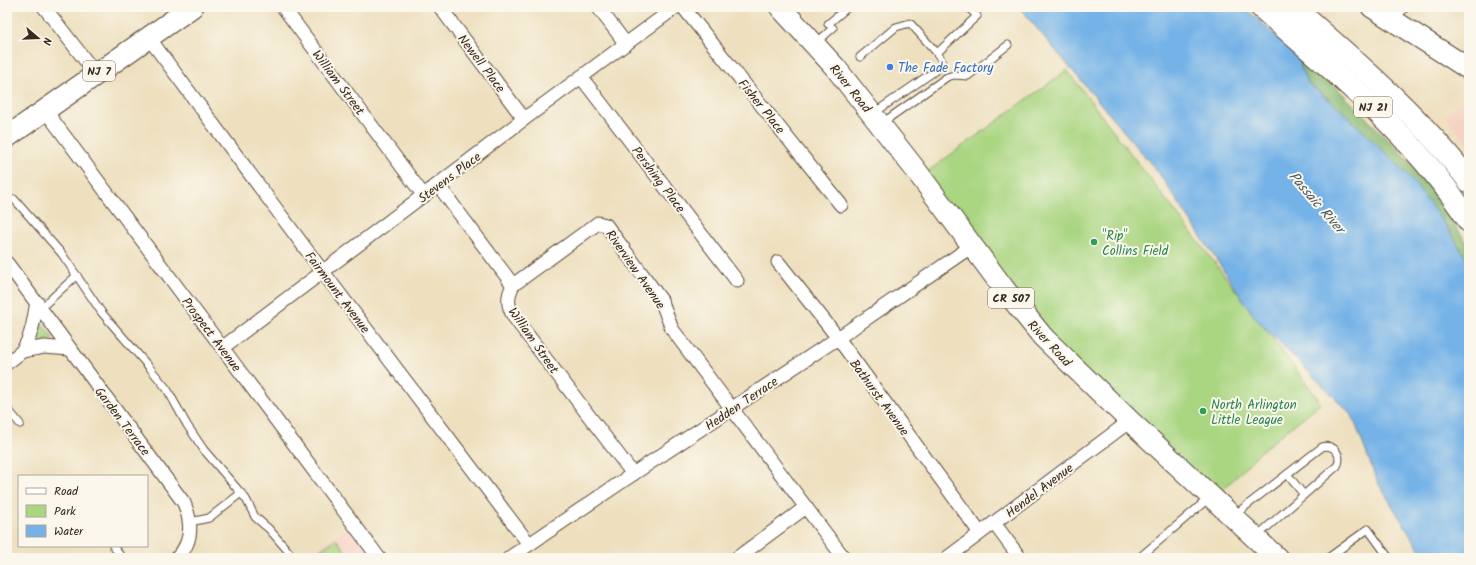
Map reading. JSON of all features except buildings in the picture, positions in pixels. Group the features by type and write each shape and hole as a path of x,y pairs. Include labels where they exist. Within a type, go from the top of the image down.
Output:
{"highway":[{"name":"NJ 21","path":"1261,7 1387,120 1440,180 1469,221"},
{"name":"NJ 21","path":"1293,7 1402,105 1431,135 1469,181"}],"main road":[{"name":"NJ 7","path":"7,137 192,7"},
{"name":"River Road","path":"780,7 835,67 1043,338 1130,422 1233,516 1276,558"},
{"path":"1372,7 1400,14 1468,67"}],"street":[{"path":"44,7 96,74"},
{"name":"William Street","path":"283,7 424,196"},
{"name":"Newell Place","path":"440,7 524,119"},
{"path":"598,7 626,44"},
{"name":"Stevens Place","path":"222,348 524,119 676,7"},
{"name":"Fisher Place","path":"683,7 841,205"},
{"name":"Fairmount Avenue","path":"149,38 323,272 530,544"},
{"name":"Pershing Place","path":"581,77 737,281"},
{"name":"Prospect Avenue","path":"45,110 379,558"},
{"name":"William Street","path":"438,185 514,285 509,294 508,300 509,309 514,317 633,474"},
{"name":"Riverview Avenue","path":"514,285 598,223 606,225 661,300 672,329 844,558"},
{"name":"Hedden Terrace","path":"509,558 838,338 972,246"},
{"name":"Bathurst Avenue","path":"778,262 838,338 980,533"},
{"name":"Garden Terrace","path":"7,263 184,503 189,514 189,537 185,547 177,558"},
{"path":"7,363 22,351 29,337 39,305"},
{"path":"22,351 44,346 70,349"},
{"name":"Hendel Avenue","path":"947,558 1130,422"},
{"path":"737,558 806,507"},
{"path":"994,523 1020,558"}],"lane":[{"path":"815,45 848,7"},
{"path":"937,53 977,16 968,7"},
{"path":"860,57 896,27 910,23 941,59 942,66 876,119"},
{"path":"876,119 947,77 954,75 968,76 1008,45"},
{"path":"14,199 62,254 102,313 167,389 187,425 204,450 241,493 255,517 269,529 294,558"},
{"path":"39,305 77,275"},
{"path":"7,408 20,424"},
{"path":"1233,516 1322,447 1328,446 1336,451 1340,459 1337,466 1255,538"},
{"path":"1287,474 1304,495"},
{"path":"190,522 209,518 241,493"},
{"path":"1139,558 1211,496"},
{"path":"1328,558 1368,529 1389,558"},
{"path":"114,547 122,558"}],"shaded area":[{"path":"1469,95 1469,144 1445,116"},
{"path":"354,523 379,558 304,557"}],"green space":[{"path":"1299,56 1325,76 1418,170 1469,246 1469,263 1445,224 1409,176 1337,106 1308,83 1302,71"},
{"path":"1067,70 1321,403 1260,452 1214,499 1071,366 920,177"},
{"path":"38,323 41,323 52,337 52,340 33,341"},
{"path":"336,539 351,558 309,558"}],"water":[{"name":"Passaic River","path":"1019,7 1244,7 1299,56 1302,71 1308,83 1337,106 1409,176 1445,224 1469,263 1469,558 1425,558 1378,483 1352,415 1256,319 1158,172"}],"place":[{"name":"The Fade Factory","path":"890,67"},
{"name":"\"Rip\" Collins Field","path":"1094,242"},
{"name":"North Arlington Little League","path":"1203,411"}]}
